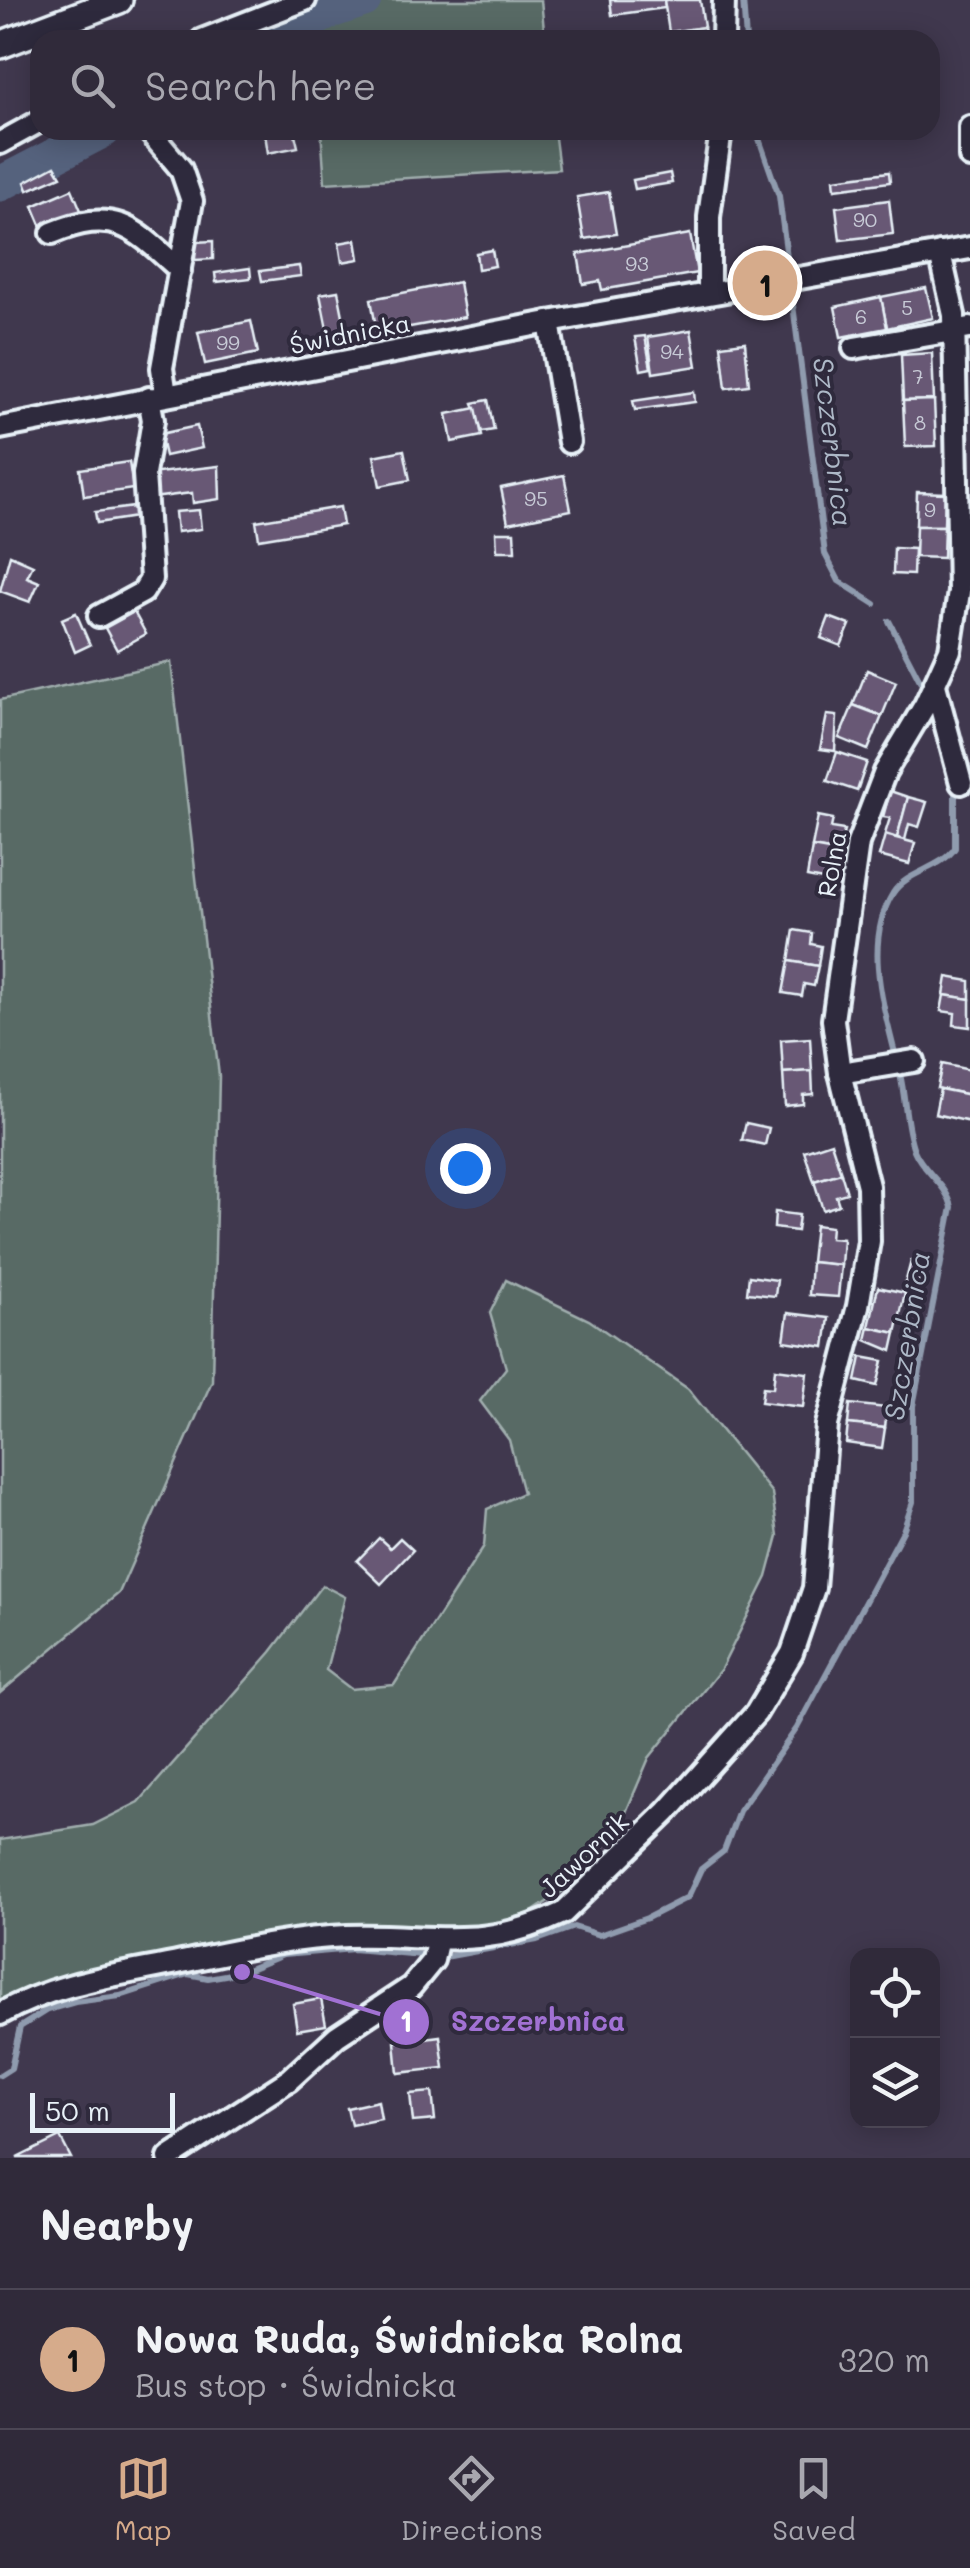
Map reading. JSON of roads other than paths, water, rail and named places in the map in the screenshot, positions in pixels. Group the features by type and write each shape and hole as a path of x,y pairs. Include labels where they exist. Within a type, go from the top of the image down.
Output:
{"main road":[{"path":"40,30 119,0"},
{"path":"0,45 30,34"}],"street":[{"path":"228,30 304,0"},
{"path":"723,30 724,0"},
{"path":"0,144 30,127"},
{"path":"970,127 970,157"},
{"path":"98,616 143,592 151,579 144,474 192,201 189,184 156,140"},
{"path":"709,293 710,217 720,140"},
{"path":"52,233 84,220 106,218 156,249 180,270"},
{"name":"Świdnicka","path":"0,428 550,322 970,248"},
{"name":"Rolna","path":"820,1497 826,1425 858,1306 870,1226 868,1186 840,1073 834,1020 858,843 885,772 935,685 950,650 958,592 962,330 940,253"},
{"path":"550,322 569,442"},
{"path":"854,348 962,330"},
{"path":"935,685 961,783"},
{"path":"840,1073 914,1061"},
{"name":"Jawornik","path":"0,2014 72,1985 291,1942 348,1936 437,1942 495,1937 564,1913 666,1812 756,1714 804,1624 814,1588 820,1497"},
{"path":"168,2158 289,2080 337,2036 411,1987 433,1960 437,1942"}],"waterway":[{"path":"293,30 364,0"},
{"name":"Szczerbnica","path":"743,0 745,30"},
{"path":"0,184 85,140"},
{"name":"Szczerbnica","path":"759,140 779,196 825,554 839,581 875,604"},
{"name":"Szczerbnica","path":"889,621 925,690"},
{"name":"Szczerbnica","path":"0,2075 11,2068 20,2027 47,2010 120,1996 188,1974 208,1978 242,1972 283,1955 353,1949 445,1957 537,1940 574,1927 599,1935 647,1918 688,1897 701,1869 724,1851 739,1811 797,1728 903,1531 913,1502 913,1406 952,1207 945,1191 918,1158 911,1141 880,983 878,936 883,914 899,886 955,848 955,788"}],"place":[{"name":"Nowa Ruda, Świdnicka Rolna","path":"765,283"},
{"name":"Szczerbnica","path":"242,1972"}]}
